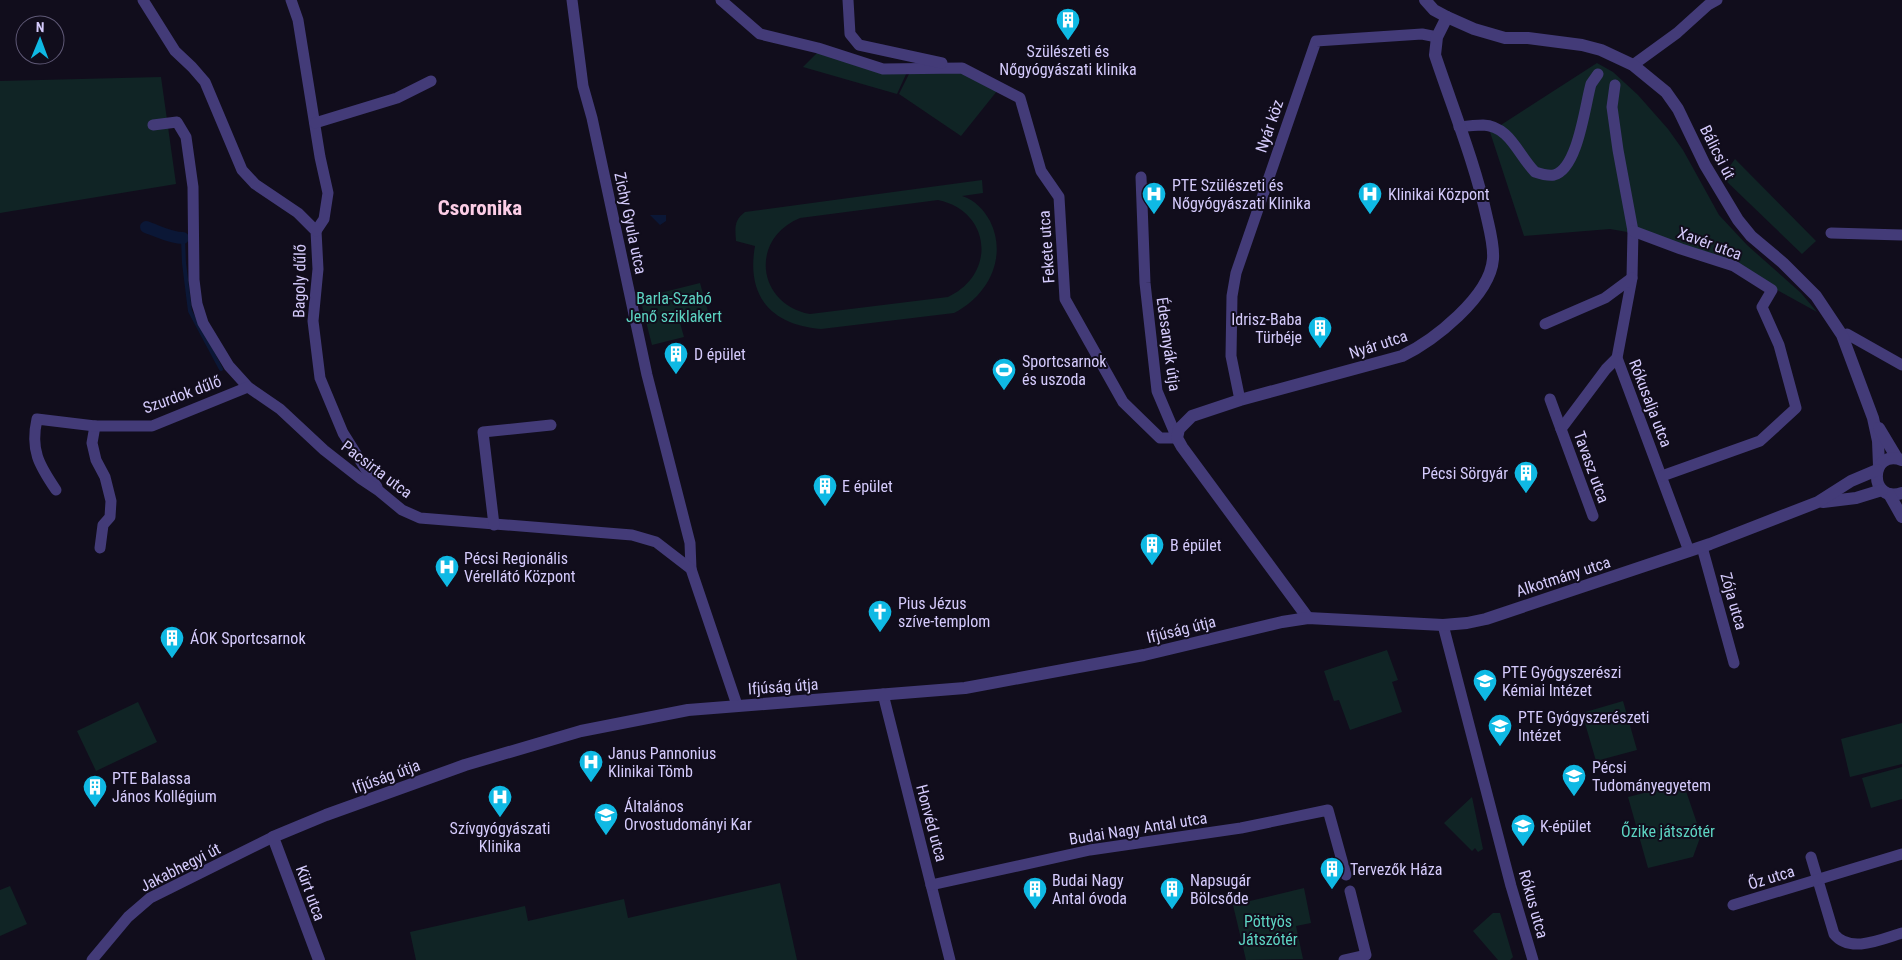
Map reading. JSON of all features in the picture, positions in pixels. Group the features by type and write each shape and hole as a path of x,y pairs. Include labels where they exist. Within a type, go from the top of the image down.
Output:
{"street":[{"name":"Bagoly dűlő","path":"143,0 175,51 205,82 242,170 255,184 298,213 316,231 318,269 313,321 320,378 342,433 379,491"},
{"path":"291,0 298,20 320,157 328,193 324,219 316,231"},
{"name":"Zichy Gyula utca","path":"572,0 583,86 592,118 647,375 690,543 691,569"},
{"name":"Fekete utca","path":"721,0 760,34 818,48 883,69 962,68 1020,98 1041,171 1059,197 1065,299 1123,402 1160,438 1177,438"},
{"path":"848,0 850,34 859,45 962,68"},
{"name":"Bálicsi út","path":"1426,0 1434,10 1447,17 1474,29 1505,38 1528,38 1582,45 1601,50 1633,65 1666,92 1678,109 1702,159 1738,220 1751,236 1802,281 1829,313 1848,349 1873,418 1878,441 1877,481 1902,517"},
{"path":"1633,65 1677,33 1708,5 1718,0"},
{"path":"1447,17 1437,37 1436,55 1459,127 1482,125 1493,127 1507,134 1535,172 1553,175 1562,171 1572,156 1591,84 1598,74"},
{"name":"Nyár köz","path":"1240,400 1231,356 1232,296 1236,272 1316,40 1422,34 1437,37"},
{"path":"315,123 397,98 431,81"},
{"name":"Rókusalja utca","path":"1615,85 1612,107 1633,231 1632,278 1617,358 1662,476 1696,549"},
{"name":"Pacsirta utca","path":"153,125 178,122 186,137 193,187 194,280 198,304 203,323 229,366 248,387 280,408 324,450 361,479 402,510 420,518 632,535 656,542 691,569 737,705"},
{"name":"Nyár utca","path":"1177,438 1179,430 1192,416 1240,400 1402,356 1420,347 1440,332 1479,293 1492,266 1493,245 1481,190 1459,127"},
{"name":"Édesanyák útja","path":"1141,177 1145,283 1156,391 1182,447 1308,618"},
{"name":"Xavér utca","path":"1633,231 1681,250 1734,266 1772,290 1762,307 1779,345 1796,408 1760,441 1662,476"},
{"path":"1831,233 1902,235"},
{"path":"1545,324 1604,298 1632,278"},
{"path":"1848,334 1902,366"},
{"name":"Tavasz utca","path":"1561,429 1606,369 1617,358"},
{"name":"Szurdok dűlő","path":"56,490 40,468 33,437 37,419 95,426 152,426 248,387"},
{"name":"Tavasz utca","path":"1550,399 1593,516"},
{"name":"Bálicsi út","path":"1873,418 1900,459"},
{"path":"494,525 483,432 551,425"},
{"path":"95,426 92,443 96,460 105,477 111,501 110,517 104,525 100,548"},
{"name":"Alkotmány utca","path":"1308,618 1443,625 1486,619 1696,549 1818,502 1851,481 1878,468 1887,460 1900,459"},
{"name":"Alkotmány utca","path":"1818,502 1856,498 1886,492 1902,493"},
{"path":"674,554 690,543"},
{"name":"Zója utca","path":"1696,549 1734,663"},
{"name":"Ifjúság útja","path":"273,837 326,815 465,765 581,731 688,710 965,688 1144,655 1282,622 1308,618"},
{"name":"Rókus utca","path":"1443,625 1511,886 1533,960"},
{"name":"Honvéd utca","path":"883,694 950,960"},
{"name":"Budai Nagy Antal utca","path":"931,885 1090,850 1241,828 1328,810 1346,875"},
{"name":"Jakabhegyi út","path":"92,960 128,917 150,898 273,837"},
{"name":"Kürt utca","path":"273,837 319,960"},
{"name":"Őz utca","path":"1734,905 1902,854"},
{"name":"Őz utca","path":"1811,857 1834,934 1838,939 1856,945 1902,933"},
{"path":"1344,960 1366,955 1350,891"}],"green space":[{"path":"819,51 907,72 897,94 803,67"},
{"path":"1597,63 1613,72 1638,95 1668,129 1683,150 1719,215 1747,245 1801,293 1817,312 1734,266 1656,237 1610,229 1524,236 1490,132"},
{"path":"910,72 963,72 997,91 961,136 899,94"},
{"path":"161,77 176,184 0,213 0,81"},
{"path":"1735,159 1816,241 1802,254 1722,177"},
{"path":"982,180 983,193 962,196 979,206 990,221 997,248 995,261 985,286 966,306 954,313 821,329 803,326 788,321 776,314 766,305 759,293 754,280 755,246 736,241 736,225 739,218 745,212","holes":["938,200 956,206 969,217 977,229 981,244 980,259 975,274 964,287 948,297 810,314 792,308 779,298 770,285 766,270 767,255 773,240 784,228 800,218"]},
{"name":"Barla-Szabó Jenő sziklakert","path":"700,283 709,315 680,323 684,337 652,345 640,298"},
{"path":"1387,650 1398,680 1392,682 1402,712 1350,730 1339,700 1334,701 1324,671"},
{"path":"1623,701 1637,750 1596,761 1582,713"},
{"path":"138,702 157,742 96,771 77,731"},
{"path":"1902,723 1902,764 1850,777 1841,739"},
{"path":"1902,767 1902,799 1871,808 1862,778"},
{"name":"Őzike játszótér","path":"1668,787 1686,791 1701,835 1693,857 1648,868 1628,797"},
{"path":"1472,797 1483,849 1478,852 1475,848 1472,851 1444,823"},
{"path":"780,883 797,960 416,960 410,932 525,906 528,921 624,899 628,918"},
{"path":"10,886 27,924 0,936 0,890"},
{"name":"Pöttyös Játszótér","path":"1304,888 1311,923 1296,926 1303,959 1246,960 1233,905"},
{"path":"1493,913 1500,913 1513,957 1510,960 1498,960 1473,931"}],"water":[{"path":"650,215 666,215 666,221 660,225"}],"waterway":[{"path":"146,227 169,236 183,238"},
{"path":"183,238 190,311 221,369"}],"place":[{"name":"Szülészeti és Nőgyógyászati klinika","path":"1068,41"},
{"name":"PTE Szülészeti és Nőgyógyászati Klinika","path":"1154,215"},
{"name":"Klinikai Központ","path":"1370,215"},
{"name":"Idrisz-Baba Türbéje","path":"1320,349"},
{"name":"D épület","path":"676,375"},
{"name":"Sportcsarnok és uszoda","path":"1004,391"},
{"name":"Pécsi Sörgyár","path":"1526,494"},
{"name":"E épület","path":"825,507"},
{"name":"B épület","path":"1152,566"},
{"name":"Pécsi Regionális Vérellátó Központ","path":"447,588"},
{"name":"Pius Jézus szíve-templom","path":"880,633"},
{"name":"ÁOK Sportcsarnok","path":"172,659"},
{"name":"PTE Gyógyszerészi Kémiai Intézet","path":"1485,702"},
{"name":"PTE Gyógyszerészeti Intézet","path":"1500,747"},
{"name":"Janus Pannonius Klinikai Tömb","path":"591,783"},
{"name":"Pécsi Tudományegyetem","path":"1574,797"},
{"name":"PTE Balassa János Kollégium","path":"95,808"},
{"name":"Szívgyógyászati Klinika","path":"500,818"},
{"name":"Általános Orvostudományi Kar","path":"606,836"},
{"name":"K-épület","path":"1523,847"},
{"name":"Tervezők Háza","path":"1332,890"},
{"name":"Budai Nagy Antal óvoda","path":"1035,910"},
{"name":"Napsugár Bölcsőde","path":"1172,910"}],"district":[{"name":"Csoronika","path":"480,208"}]}
